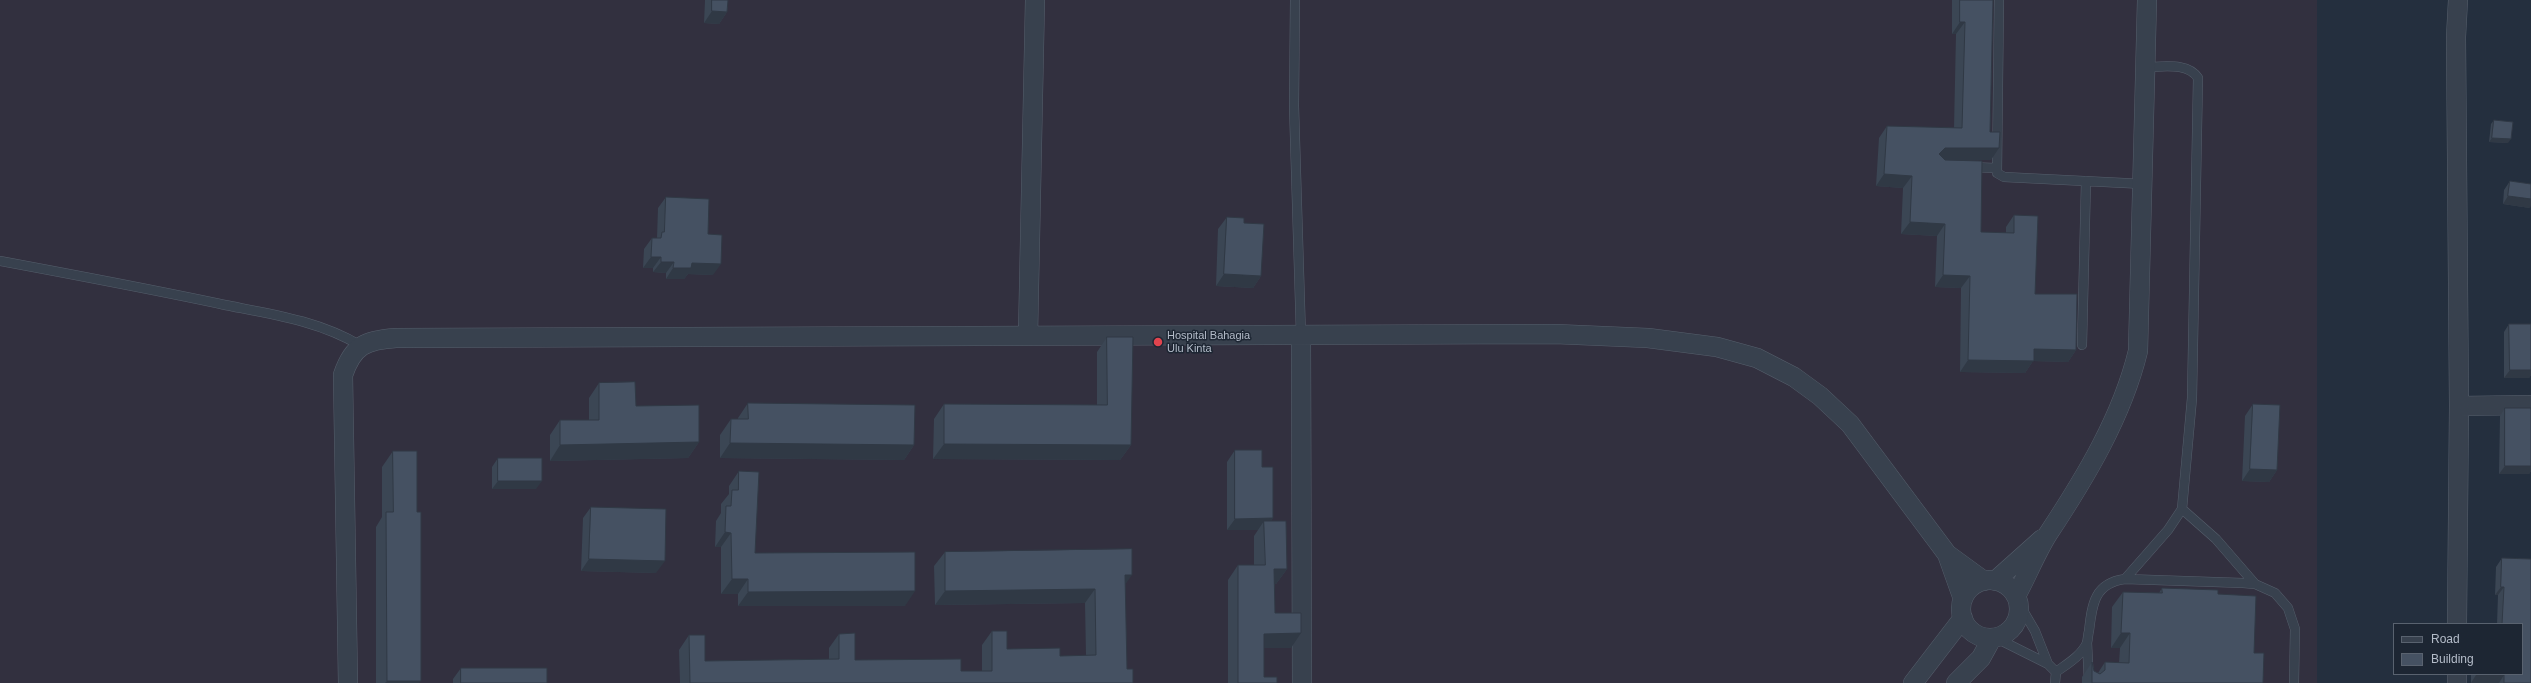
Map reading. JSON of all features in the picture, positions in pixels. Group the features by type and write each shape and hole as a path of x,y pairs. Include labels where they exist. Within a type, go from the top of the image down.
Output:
{"street":[{"path":"1028,335 1035,0"},
{"path":"2017,599 2048,535 2064,512 2093,461 2132,378 2138,351 2144,184 2147,0"},
{"path":"2457,623 2459,406 2456,115 2458,0"},
{"path":"348,683 343,389 347,364 352,354 361,346 369,342 396,338 1555,334 1648,338 1717,347 1757,358 1794,377 1820,396 1850,424 1946,554 1963,599 1963,618 1974,634 1994,638"},
{"path":"1301,336 1302,683"},
{"path":"2459,406 2531,405"},
{"path":"1963,599 1968,591 1989,581 2048,535"},
{"path":"1946,554 1989,581 2010,588 2017,599 2019,610 2015,625 2010,631 1994,638 1981,658 1956,683"},
{"path":"1913,683 1963,618"}],"lane":[{"path":"1295,0 1294,106 1301,336"},
{"path":"1999,0 1997,173 2004,177 2144,184"},
{"path":"2124,579 2168,530 2182,509 2192,398 2199,85 2198,78 2189,69 2146,67"},
{"path":"1959,167 1996,168"},
{"path":"2082,346 2086,181"},
{"path":"0,261 269,314 323,327 343,335 361,346"},
{"path":"2182,509 2216,539 2254,584"},
{"path":"2089,683 2087,642 2092,602 2096,594 2103,586 2115,580 2124,579 2254,584 2275,593 2283,601 2292,618 2295,629 2294,683"},
{"path":"2017,599 2035,631 2048,664"},
{"path":"1994,638 2048,664 2056,672"},
{"path":"2055,683 2056,672 2072,660 2087,642"}],"shaded area":[{"name":"Hospital Bahagia Ulu Kinta","path":"0,0 2317,0 2317,683 0,683"}],"building":[{"path":"712,0 728,0 727,12 712,11"},
{"path":"1960,0 1993,0 1990,132 2000,132 1999,148 1945,148 1939,154 1945,160 1982,161 1981,232 2014,233 2014,215 2038,216 2035,294 2077,294 2076,350 2034,349 2034,361 1968,360 1970,276 1943,275 1945,224 1910,222 1912,176 1884,174 1887,126 1962,128 1965,22 1960,22"},
{"path":"2494,120 2513,122 2511,139 2492,138"},
{"path":"2510,181 2531,184 2531,199 2508,196"},
{"path":"666,197 709,199 708,234 722,235 721,264 692,263 691,268 673,268 674,262 661,262 661,257 651,257 652,238 661,238 662,232 664,232"},
{"path":"1227,217 1244,218 1244,223 1264,224 1261,276 1224,274"},
{"path":"2509,324 2531,324 2531,370 2510,370"},
{"path":"1107,337 1133,337 1131,445 944,444 944,404 1107,405"},
{"path":"635,382 636,406 699,405 699,442 560,445 560,420 599,420 599,383"},
{"path":"748,403 915,405 914,445 730,443 731,419 748,419"},
{"path":"2253,404 2280,405 2277,470 2250,469"},
{"path":"2505,408 2531,408 2531,466 2505,466"},
{"path":"1235,450 1262,450 1262,467 1273,467 1273,518 1235,519"},
{"path":"393,451 417,451 417,512 421,512 421,681 387,681 386,512 393,512"},
{"path":"498,458 542,458 542,481 498,481"},
{"path":"739,471 759,472 755,553 915,552 915,591 748,592 748,579 732,579 731,533 725,532 726,506 731,506 732,490 738,490"},
{"path":"591,507 666,509 665,561 589,559"},
{"path":"1264,521 1286,521 1287,569 1274,569 1275,613 1301,613 1301,633 1264,634 1264,677 1277,677 1277,683 1238,683 1238,565 1265,565"},
{"path":"1132,549 1132,575 1125,575 1127,669 1133,669 1133,683 690,683 689,635 705,635 705,661 839,659 839,634 855,633 855,660 961,659 961,671 992,671 992,631 1007,631 1007,649 1060,648 1060,656 1096,655 1095,589 945,591 945,552"},
{"path":"2502,558 2531,559 2531,683 2504,683 2504,675 2523,675 2523,623 2502,623 2504,587 2501,587"},
{"path":"2162,588 2218,590 2218,594 2256,596 2254,653 2264,653 2263,683 2092,683 2092,662 2094,671 2100,674 2105,670 2105,662 2129,663 2130,633 2121,633 2123,592 2162,593"},
{"path":"461,668 547,668 547,683 461,683"}],"place":[{"name":"Hospital Bahagia Ulu Kinta","path":"1158,342"}]}
